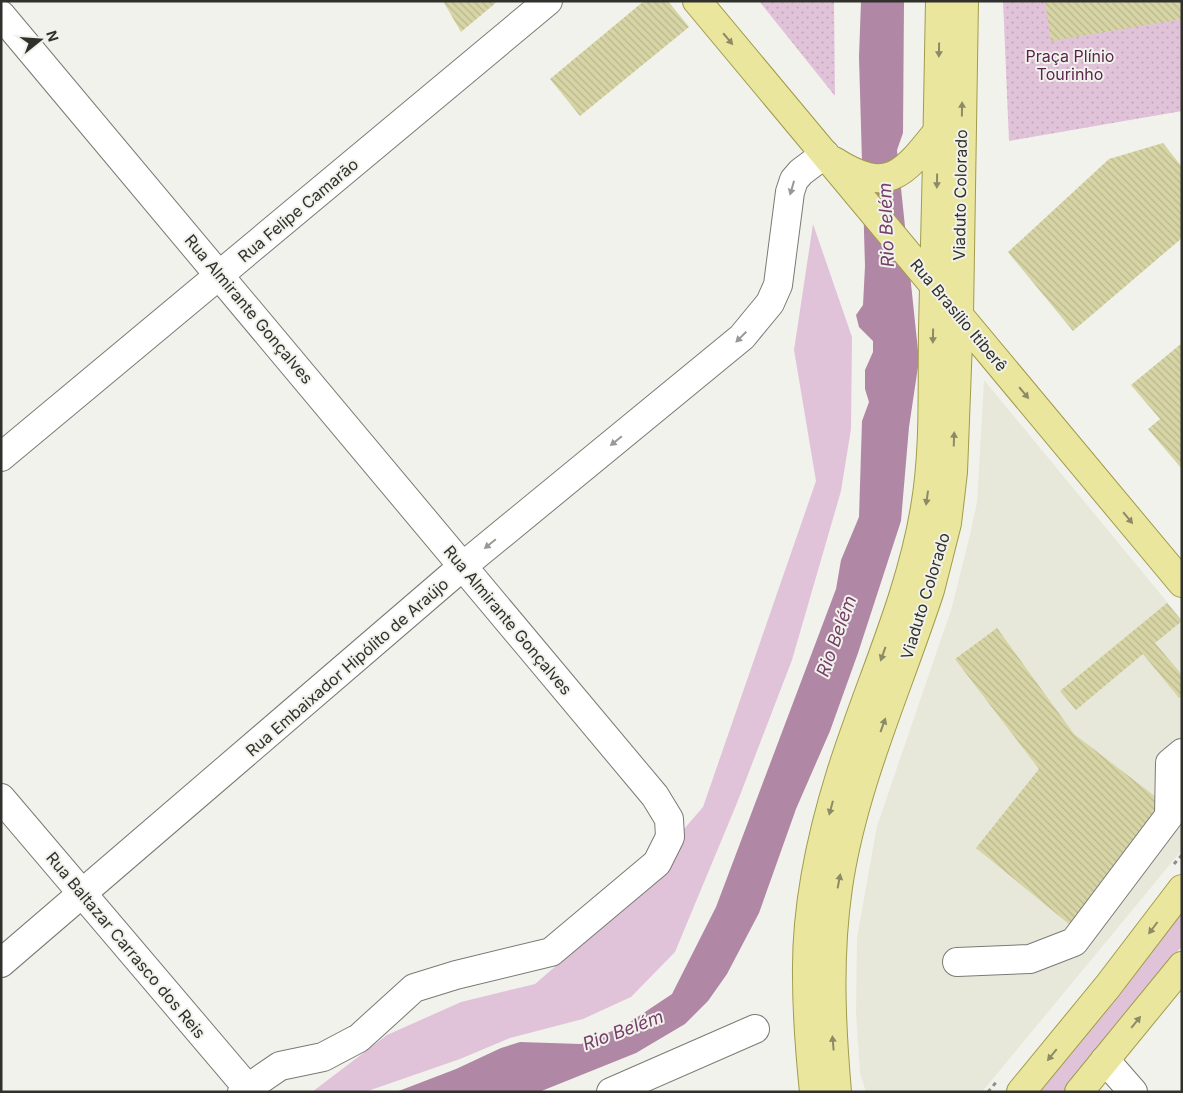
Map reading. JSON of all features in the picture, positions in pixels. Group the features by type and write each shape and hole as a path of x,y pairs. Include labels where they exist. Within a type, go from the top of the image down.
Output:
{"main road":[{"name":"Rua Brasílio Itiberê","path":"697,1 1182,583"},
{"name":"Viaduto Colorado","path":"814,1092 806,972 810,921 817,875 826,829 841,775 896,617 920,539 929,478 936,287 940,1"},
{"name":"Viaduto Colorado","path":"837,1092 830,976 838,886 861,788 930,590 947,523 953,472 959,315 964,1"},
{"path":"824,154 856,175 877,178 901,172 915,160 937,132"},
{"path":"1021,1092 1108,986 1182,889"},
{"path":"1079,1092 1182,966"}],"street":[{"name":"Rua Felipe Camarão","path":"1,457 548,1"},
{"name":"Rua Almirante Gonçalves","path":"1,15 220,274 655,796 669,820 670,836 657,862 551,952 456,975 414,988 359,1038 323,1057 280,1066 247,1090"},
{"name":"Rua Embaixador Hipólito de Araújo","path":"1,963 463,566 742,337 770,303 778,285 790,192 794,180 824,154"},
{"path":"957,962 1030,959 1074,942 1169,816 1170,763 1182,753"},
{"name":"Rua Baltazar Carrasco dos Reis","path":"1,798 247,1090"},
{"path":"611,1092 755,1029"},
{"path":"1105,1060 1133,1092"}],"shaded area":[{"path":"984,380 1182,620 1182,850 982,1092 866,1092 860,1073 856,1014 857,937 877,826 952,607 969,539 977,502"}],"green space":[{"path":"759,1 834,1 835,96"},
{"name":"Praça Plínio Tourinho","path":"1003,1 1182,1 1182,111 1009,141"},
{"path":"813,224 852,337 851,429 841,491 792,660 737,803 675,952 631,997 583,1019 510,1038 460,1059 365,1092 312,1092 387,1035 461,1002 535,984 593,934 703,807 816,481 794,350"},
{"path":"1182,909 1182,946 1065,1092 1040,1092"}],"water":[{"name":"Rio Belém","path":"861,1 904,1 903,133 897,150 919,360 909,427 901,521 858,653 830,731 796,809 759,913 727,974 708,1001 685,1024 636,1053 539,1092 396,1092 456,1069 501,1048 520,1042 581,1044 624,1026 672,994 716,907 836,589 841,560 859,517 862,421 869,402 865,389 865,370 873,352 873,341 859,327 856,315 863,305 865,266 859,57"}],"building":[{"path":"443,1 498,1 461,32"},
{"path":"644,1 668,1 689,27 580,116 550,79"},
{"path":"1045,1 1182,1 1182,19 1051,41"},
{"path":"1163,143 1182,167 1182,238 1073,331 1008,252 1109,159"},
{"path":"1182,343 1182,469 1148,429 1160,419 1131,385"},
{"path":"1167,603 1182,621 1155,643 1182,675 1182,697 1179,698 1143,654 1076,710 1060,691"},
{"path":"997,628 1074,734 1165,804 1069,924 976,848 1039,769 955,659"}]}
